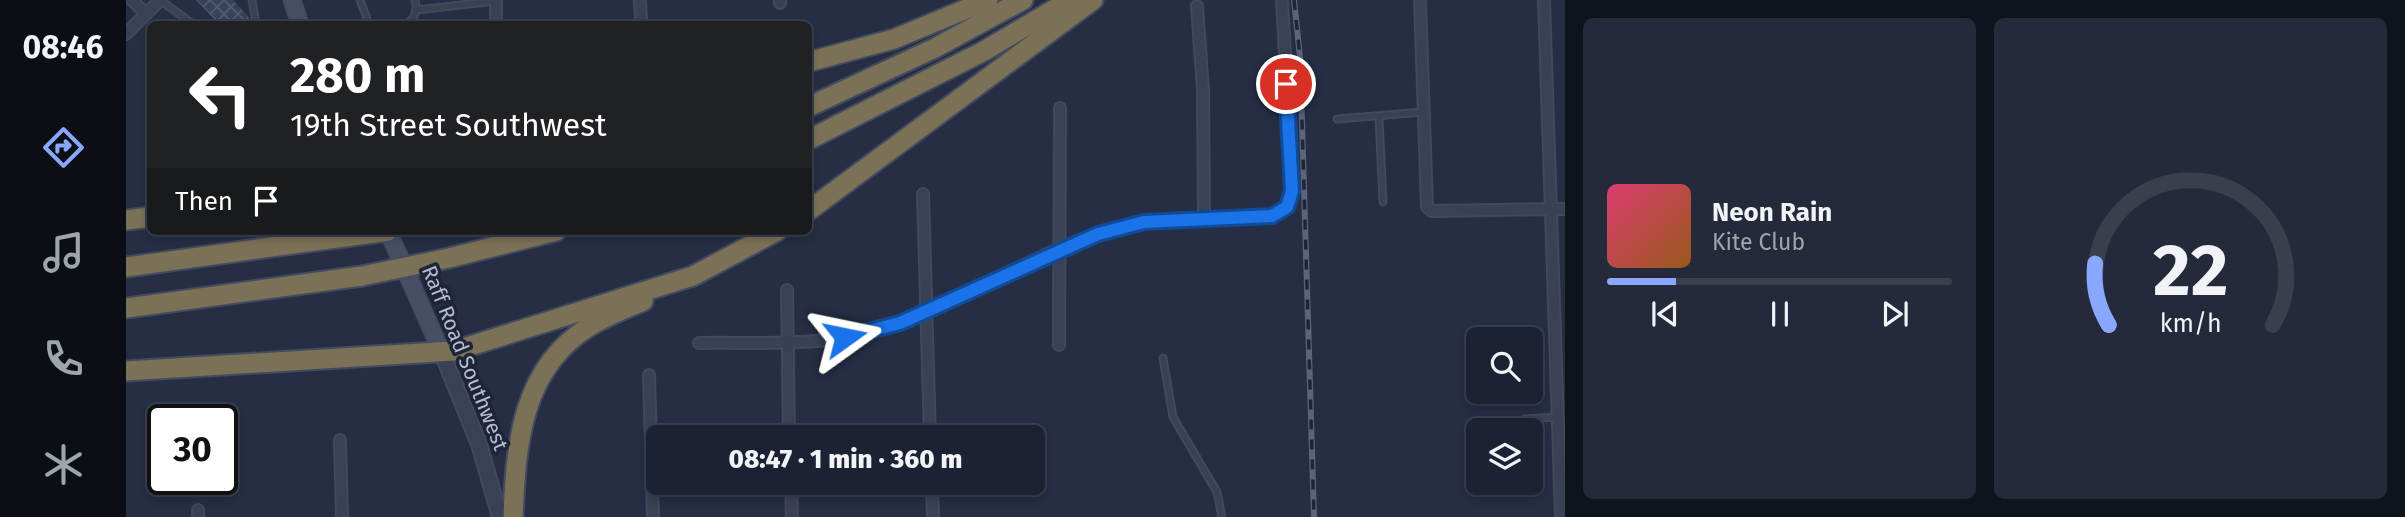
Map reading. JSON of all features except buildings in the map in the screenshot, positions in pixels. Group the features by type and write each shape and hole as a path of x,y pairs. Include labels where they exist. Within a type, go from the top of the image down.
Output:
{"highway":[{"path":"812,61 894,38 988,0"},
{"path":"812,105 925,53 1023,0"},
{"path":"812,137 973,57 1070,0"},
{"path":"812,208 1093,0"},
{"path":"126,220 147,217"},
{"path":"126,267 363,235"},
{"path":"126,308 362,276 540,235"},
{"path":"513,517 521,424 534,388 550,364 586,328 770,235"},
{"path":"126,371 442,353 693,276"}],"main road":[{"path":"292,0 299,21"},
{"name":"Raff Road Southwest","path":"390,235 442,353"}],"street":[{"path":"132,0 146,14"},
{"path":"126,34 160,0"},
{"path":"496,0 496,21"},
{"path":"640,0 641,19"},
{"path":"699,343 787,341 861,334 927,311 1061,250 1127,225 1203,218 1272,216 1283,211 1290,199 1282,0"},
{"path":"1420,0 1424,183 1428,209 1565,209"},
{"path":"1544,0 1561,517"},
{"path":"1197,6 1203,90 1203,218"},
{"path":"1059,345 1060,108"},
{"path":"923,194 930,425"},
{"path":"787,290 789,425"},
{"name":"Raff Road Southwest","path":"442,353 479,444 498,510"},
{"path":"649,375 653,517"},
{"path":"340,440 342,517"},
{"path":"791,495 792,517"},
{"path":"932,495 933,517"}],"lane":[{"path":"160,0 189,21"},
{"path":"252,0 256,21"},
{"path":"360,0 368,21"},
{"path":"408,21 416,10 415,0"},
{"path":"416,10 496,0"},
{"path":"1337,119 1379,118 1423,112"},
{"path":"1379,118 1382,202"},
{"path":"1163,358 1173,416 1217,492 1222,517"},
{"path":"1541,418 1557,417"}],"railway":[{"path":"1294,0 1300,57 1314,517"}],"route":[{"path":"845,337 900,323 1052,253 1127,225 1168,219 1258,218 1281,213 1287,207 1292,191 1286,84"}]}
